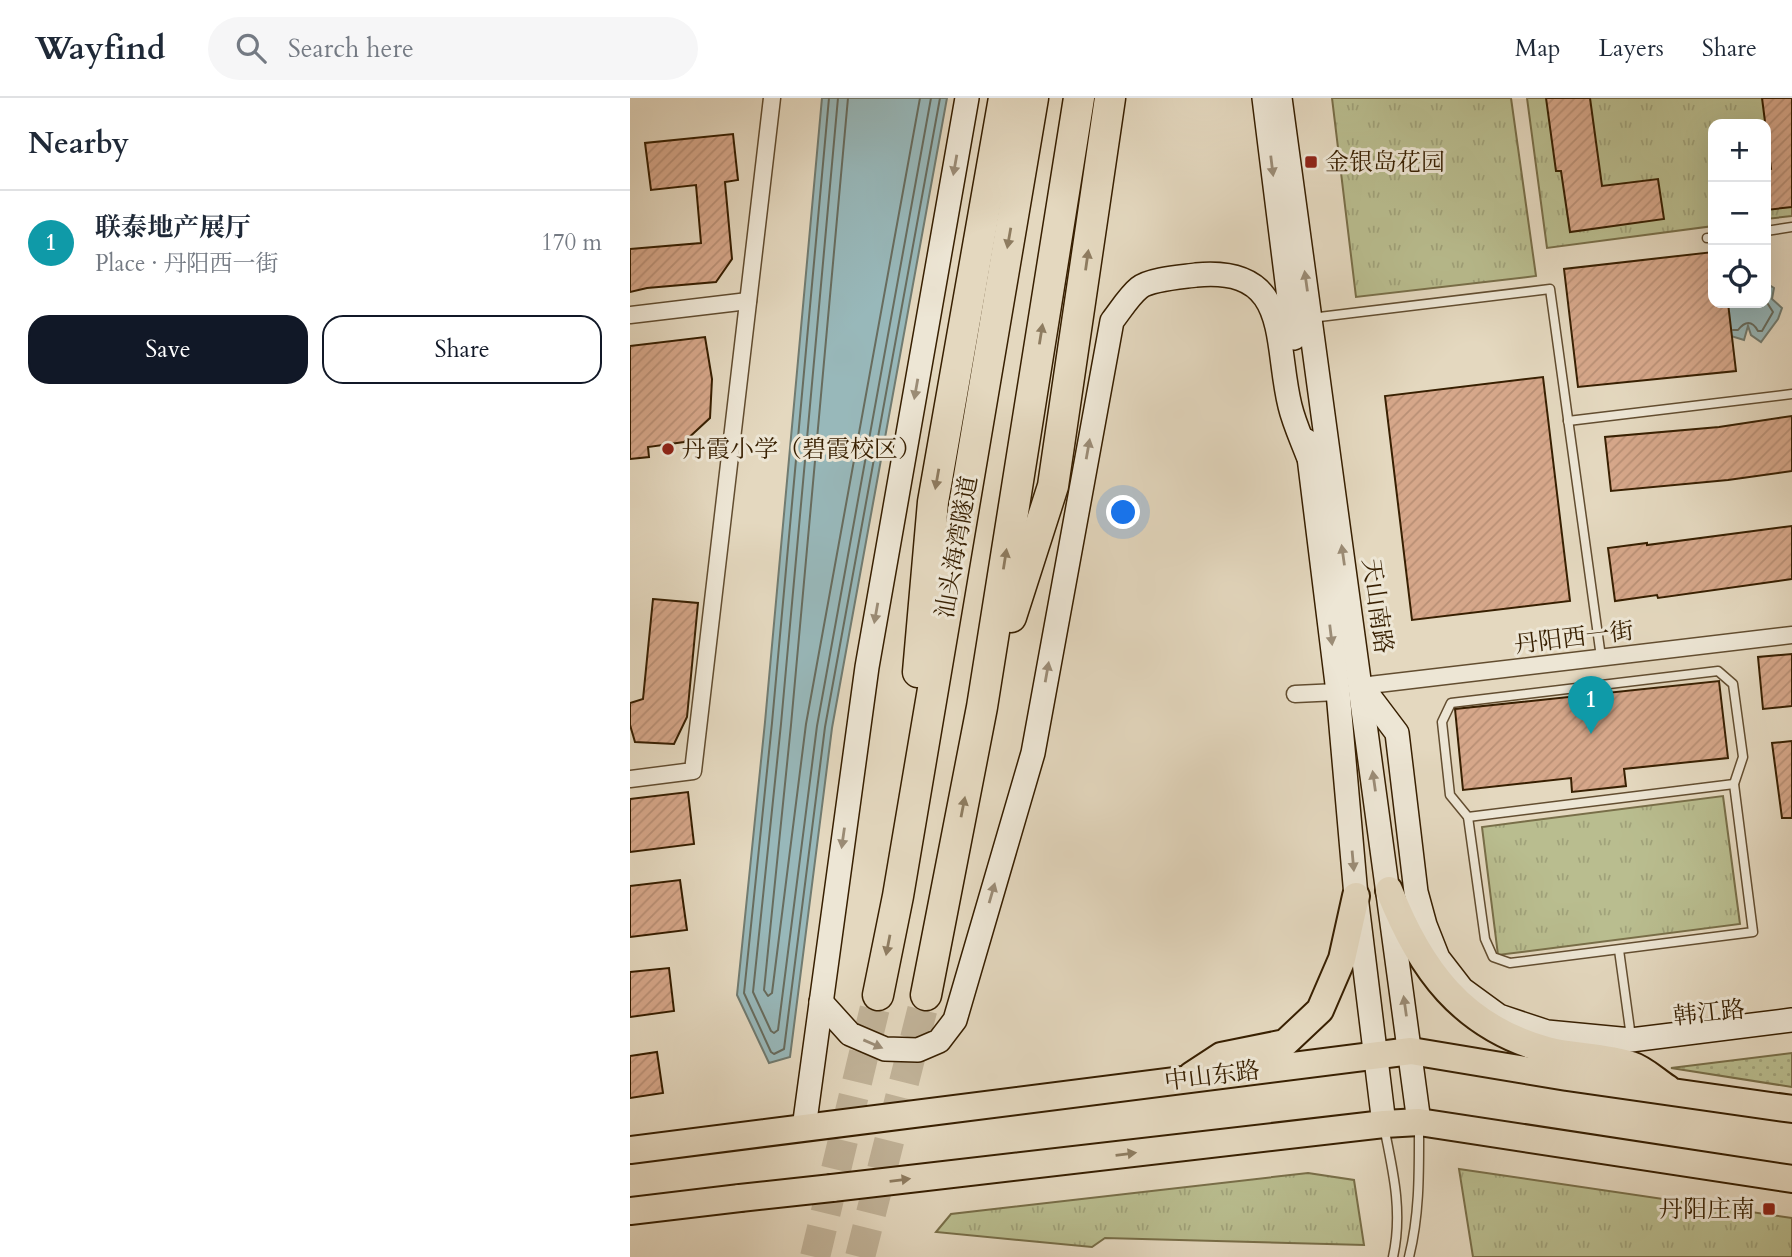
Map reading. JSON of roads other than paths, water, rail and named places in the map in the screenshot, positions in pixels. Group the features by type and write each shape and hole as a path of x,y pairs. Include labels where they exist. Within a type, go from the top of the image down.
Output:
{"highway":[{"path":"898,896 933,502 1004,98"},
{"name":"汕头海湾隧道","path":"878,995 898,896 1033,98"},
{"name":"汕头海湾隧道","path":"926,995 982,707 1079,98"},
{"path":"982,707 1054,486 1110,98"}],"main road":[{"path":"804,1128 867,667 967,98"},
{"name":"天山南路","path":"1264,98 1338,692 1356,896 1384,1124"},
{"name":"天山南路","path":"1280,98 1362,686 1419,1122"},
{"path":"821,1002 850,1034 885,1049 918,1050 939,1041 955,1020 1032,753 1112,321 1140,286 1174,278 1229,276 1253,284 1263,293 1275,313 1290,407 1308,456"},
{"path":"1362,686 1397,733 1416,892 1438,958 1462,989 1499,1016 1547,1032 1631,1040"},
{"path":"1389,890 1400,919 1427,965 1446,990 1473,1016 1506,1036 1548,1050 1633,1065 1671,1091"},
{"path":"1187,1079 1221,1056 1285,1043 1320,1010 1342,959 1356,896"},
{"name":"韩江路","path":"1631,1040 1792,1020"},
{"name":"韩江路","path":"1631,1040 1672,1045 1792,1031"},
{"name":"中山东路","path":"630,1150 1411,1051 1792,1109"},
{"path":"630,1211 1419,1122 1792,1180"}],"street":[{"path":"630,779 693,771 772,98"},
{"path":"630,315 748,301"},
{"name":"丹阳西一街","path":"1362,686 1792,635"},
{"path":"1295,694 1338,692"}],"lane":[{"path":"1771,230 1792,227"},
{"path":"1311,318 1550,289 1601,657"},
{"path":"1568,421 1792,394"},
{"path":"1718,671 1734,684 1742,757 1734,784 1753,932 1510,963 1493,957 1485,939 1468,817 1450,795 1442,722 1451,703 1718,671"},
{"path":"1468,817 1734,784"},
{"path":"1619,950 1631,1040"},
{"path":"1409,1257 1419,1193 1419,1122"},
{"path":"1384,1124 1398,1194 1397,1240 1393,1257"}],"water":[{"path":"822,98 947,98 832,728 790,1057 769,1063 737,995 765,722"},
{"path":"1771,286 1774,288 1772,299 1782,308 1778,319 1761,342 1751,335 1748,326 1744,340 1721,333 1718,314 1724,308 1771,308"}],"tunnel":[{"path":"815,1257 878,995"},
{"path":"860,1257 926,995"}],"place":[{"name":"金银岛花园","path":"1311,162"},
{"name":"丹霞小学（碧霞校区）","path":"668,449"},
{"name":"联泰地产展厅","path":"1591,734"},
{"name":"丹阳庄南","path":"1769,1209"}]}
